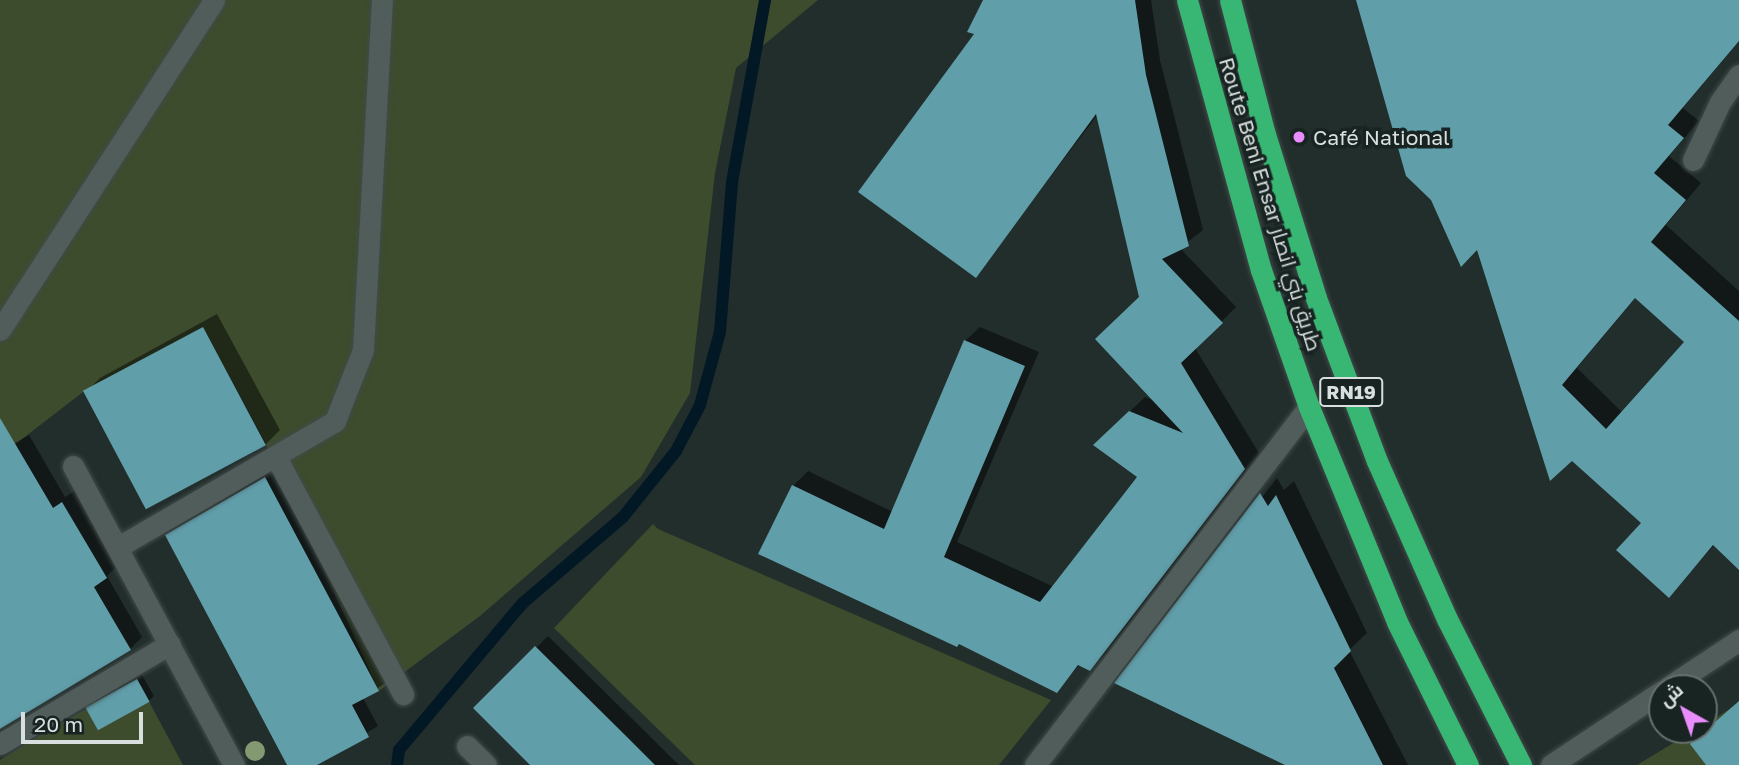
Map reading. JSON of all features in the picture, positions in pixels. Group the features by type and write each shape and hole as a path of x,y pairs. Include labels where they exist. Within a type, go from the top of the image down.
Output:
{"highway":[{"name":"Route Beni Ensar طريق بني انصار","path":"1187,0 1261,270 1309,407 1397,622 1468,765"},
{"name":"Route Beni Ensar طريق بني انصار","path":"1230,0 1265,134 1312,286 1377,461 1447,619 1521,765"}],"street":[{"path":"0,330 214,0"},
{"path":"118,547 277,459 335,421 363,350 382,0"},
{"path":"1693,160 1720,102 1739,75"},
{"path":"1035,765 1309,407"},
{"path":"277,459 403,694"},
{"path":"72,466 234,765"},
{"path":"1688,674 1739,640"},
{"path":"0,744 170,644"},
{"path":"1551,765 1648,700"},
{"path":"467,746 486,765"}],"green space":[{"path":"0,0 818,0 736,68 715,173 690,393 641,477 480,616 379,691 267,446 203,327 83,392 0,456"},
{"path":"653,524 658,529 1051,700 999,765 695,765 554,628"},
{"path":"138,681 183,765 0,765 0,760 51,728"},
{"path":"1739,703 1739,765 1637,765 1672,744 1718,744 1718,716"}],"building":[{"path":"983,0 1135,0 1146,75 1189,246 1162,259 1223,323 1181,363 1245,469 1090,671 1078,665 1057,693 959,644 957,647 758,554 792,485 884,529 964,340 1025,366 944,557 1040,602 1137,477 1093,445 1129,411 1183,433 1095,339 1139,297 1096,114 976,278 858,192 974,34 967,32"},
{"path":"1356,0 1739,0 1739,41 1668,125 1684,138 1654,173 1686,200 1651,242 1739,321 1739,570 1713,545 1669,598 1616,550 1641,523 1572,461 1550,481 1477,250 1461,267 1431,200 1406,176","holes":["1635,298 1684,342 1606,429 1562,385"]},
{"path":"203,327 266,445 146,509 83,391"},
{"path":"0,418 53,508 62,502 107,578 94,587 131,650 0,729"},
{"path":"265,477 379,691 352,705 369,737 317,765 287,765 165,535"},
{"path":"1260,493 1268,506 1276,495 1351,651 1334,668 1383,765 1285,765 1114,683"},
{"path":"535,646 655,765 530,765 473,708"},
{"path":"137,679 150,702 98,730 85,708"},
{"path":"1739,701 1739,765 1706,765 1690,744 1718,744 1718,719"}],"waterway":[{"path":"397,765 399,750 523,603 623,517 676,451 700,405 720,332 732,182 765,0"}],"place":[{"name":"Café National","path":"1299,137"}]}
